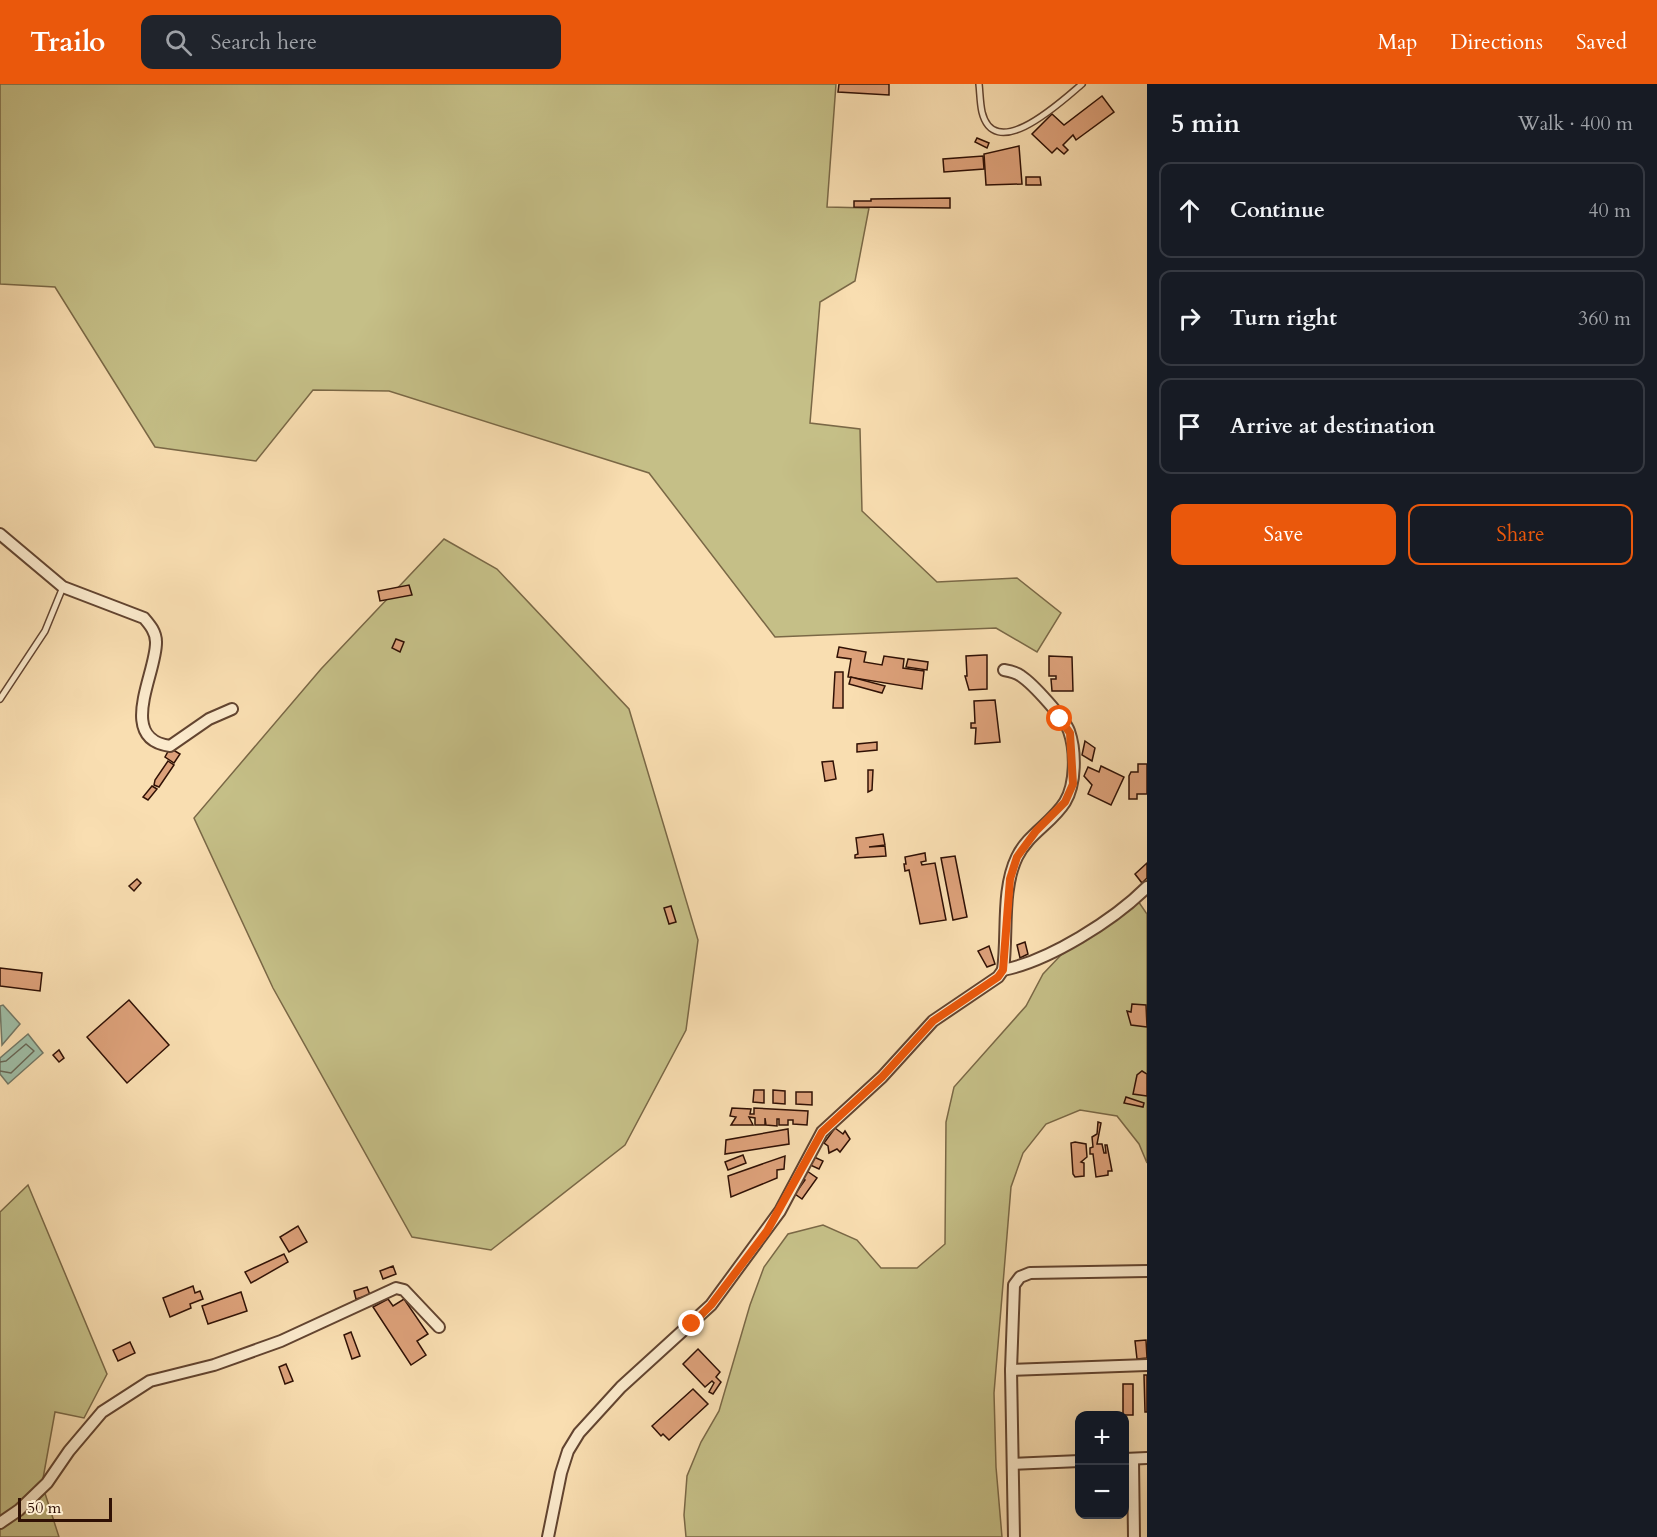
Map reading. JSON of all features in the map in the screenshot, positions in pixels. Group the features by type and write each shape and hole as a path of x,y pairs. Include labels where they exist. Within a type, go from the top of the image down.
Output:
{"street":[{"path":"0,534 63,587 144,618 153,629 156,643 143,699 142,714 150,738 159,745 170,746 209,718 232,709"},
{"path":"548,1537 561,1473 568,1451 579,1433 621,1387 711,1305 767,1231 822,1132 882,1077 933,1021 998,977 1003,970 1010,879 1017,857 1036,831 1065,802 1073,784 1072,746 1066,726 1028,681 1019,674 1004,669"},
{"path":"1003,970 1036,961 1127,907 1147,887"},
{"path":"1014,1537 1011,1370 1014,1286 1020,1277 1030,1273 1147,1271"},
{"path":"0,1523 19,1510 47,1483 69,1451 102,1412 150,1381 214,1365 281,1341 396,1288 404,1290 439,1327"},
{"path":"1011,1370 1147,1365"},
{"path":"1134,1537 1129,1459 1147,1458"},
{"path":"1013,1464 1075,1461"}],"lane":[{"path":"979,84 982,113 990,127 1002,131 1027,127 1082,84"},
{"path":"0,699 45,632 63,587"}],"shaded area":[{"path":"0,84 836,84 827,207 869,208 855,281 820,302 810,423 860,429 862,511 937,582 1017,578 1061,613 1037,652 996,628 775,637 649,473 389,391 313,390 256,461 155,447 55,287 0,284"},
{"path":"444,539 497,569 629,709 698,940 686,1030 625,1145 491,1250 412,1237 273,988 194,818 321,669"},
{"path":"1138,901 1147,914 1147,1163 1139,1144 1117,1116 1080,1110 1046,1124 1023,1153 1011,1187 994,1393 996,1467 1002,1537 686,1537 684,1515 687,1476 701,1442 719,1411 750,1305 764,1267 788,1234 823,1225 857,1240 881,1268 917,1268 945,1244 946,1122 954,1087 1026,1006 1043,974 1060,956"},
{"path":"28,1185 107,1374 84,1418 55,1412 42,1484 59,1537 0,1537 0,1212"}],"water":[{"path":"3,1005 20,1024 2,1045 0,1006"},
{"path":"28,1034 43,1053 8,1084 0,1074 0,1058"}],"building":[{"path":"839,84 889,84 889,95 838,92"},
{"path":"1102,96 1114,112 1076,140 1073,135 1063,145 1068,150 1064,154 1057,148 1052,153 1032,134 1052,114 1064,125"},
{"path":"977,138 989,143 987,148 975,142"},
{"path":"1019,146 1022,184 986,185 984,154"},
{"path":"983,156 984,169 944,172 943,159"},
{"path":"1026,177 1040,177 1041,185 1026,185"},
{"path":"950,198 950,208 854,207 854,201 871,201 871,199"},
{"path":"409,585 412,595 380,601 378,591"},
{"path":"396,639 404,642 400,652 392,648"},
{"path":"839,647 866,652 864,662 882,665 884,656 904,659 903,668 924,671 922,689 848,677 851,659 837,657"},
{"path":"987,655 987,689 969,690 965,676 967,676 966,656"},
{"path":"1049,656 1072,657 1073,691 1052,691 1051,679 1056,679 1056,676 1049,676"},
{"path":"908,659 928,662 927,670 906,667"},
{"path":"835,672 843,672 843,708 833,708"},
{"path":"851,677 885,686 882,693 849,684"},
{"path":"995,700 1000,742 975,744 976,728 971,728 971,723 975,723 974,701"},
{"path":"1085,741 1095,748 1092,761 1082,755"},
{"path":"877,742 877,750 857,752 857,744"},
{"path":"170,748 180,754 174,763 165,757"},
{"path":"168,761 174,765 159,787 154,785 155,780"},
{"path":"833,761 836,779 825,781 822,762"},
{"path":"1138,764 1147,764 1147,794 1137,794 1137,799 1129,799 1129,776 1131,772 1138,772"},
{"path":"1101,766 1124,777 1111,805 1088,794 1092,785 1084,776 1088,767 1099,772"},
{"path":"868,770 873,770 872,790 868,792"},
{"path":"152,786 157,789 148,800 143,797"},
{"path":"883,834 885,845 869,847 885,846 886,856 855,858 858,854 856,838"},
{"path":"925,853 926,861 921,862 922,865 935,863 946,920 920,924 909,870 905,871 904,864 906,864 905,857"},
{"path":"955,856 967,917 953,920 941,858"},
{"path":"1147,863 1147,878 1142,883 1135,874"},
{"path":"137,879 141,883 134,891 129,886"},
{"path":"671,906 676,922 669,924 664,908"},
{"path":"1025,942 1028,954 1020,958 1017,945"},
{"path":"989,946 995,964 987,967 978,951"},
{"path":"0,968 42,973 40,991 0,986"},
{"path":"129,1000 169,1045 127,1083 87,1037"},
{"path":"1132,1004 1146,1005 1147,1027 1131,1025 1127,1011 1131,1012"},
{"path":"59,1050 64,1058 59,1062 53,1055"},
{"path":"1142,1071 1147,1074 1147,1096 1133,1094 1137,1075"},
{"path":"754,1090 764,1090 764,1103 753,1102"},
{"path":"773,1090 785,1091 785,1104 773,1103"},
{"path":"796,1092 812,1092 812,1105 796,1104"},
{"path":"1126,1097 1144,1103 1143,1107 1124,1103"},
{"path":"732,1108 751,1109 750,1114 754,1114 754,1108 808,1111 807,1125 793,1124 793,1120 788,1120 788,1125 779,1125 779,1119 777,1119 777,1126 766,1125 765,1118 765,1125 755,1125 755,1118 749,1117 753,1125 731,1125 736,1117 730,1116"},
{"path":"1098,1122 1101,1123 1097,1144 1102,1144 1104,1153 1106,1153 1105,1145 1107,1145 1112,1171 1108,1171 1108,1175 1096,1177 1090,1148 1093,1147 1092,1137 1097,1134"},
{"path":"835,1128 843,1134 845,1131 850,1139 840,1152 837,1149 829,1153 828,1146 824,1143"},
{"path":"788,1129 789,1144 725,1154 726,1140"},
{"path":"1071,1143 1086,1144 1087,1157 1081,1162 1084,1163 1084,1176 1075,1177 1073,1174"},
{"path":"743,1155 746,1163 728,1170 725,1162"},
{"path":"785,1156 784,1169 777,1170 777,1178 731,1197 728,1176"},
{"path":"812,1156 823,1161 819,1169 808,1164"},
{"path":"807,1171 817,1178 802,1199 795,1194 805,1180 802,1178"},
{"path":"298,1226 307,1242 289,1252 280,1237"},
{"path":"284,1254 288,1262 251,1283 245,1272"},
{"path":"393,1266 396,1274 383,1279 380,1271"},
{"path":"193,1286 195,1293 200,1291 203,1299 190,1304 191,1308 170,1317 163,1298"},
{"path":"367,1287 370,1295 356,1299 354,1291"},
{"path":"241,1292 247,1311 208,1324 202,1306"},
{"path":"388,1299 393,1306 404,1299 428,1334 417,1341 426,1355 411,1365 373,1307"},
{"path":"351,1332 360,1356 352,1359 344,1335"},
{"path":"1146,1340 1147,1358 1137,1359 1135,1341"},
{"path":"130,1342 135,1353 118,1361 113,1350"},
{"path":"698,1349 720,1372 716,1377 721,1382 713,1394 709,1392 714,1383 712,1381 705,1387 683,1364"},
{"path":"286,1364 293,1381 285,1384 279,1367"},
{"path":"1144,1375 1147,1375 1147,1412 1145,1412"},
{"path":"1123,1384 1133,1384 1133,1415 1129,1415 1129,1411 1123,1411"},
{"path":"693,1389 708,1404 669,1440 663,1434 661,1436 652,1426"}],"route":[{"path":"692,1324 711,1305 767,1231 780,1211 811,1148 822,1132 882,1077 943,1012 989,984 1003,970 1010,879 1017,857 1036,831 1065,802 1073,784 1070,733 1060,719"}]}
